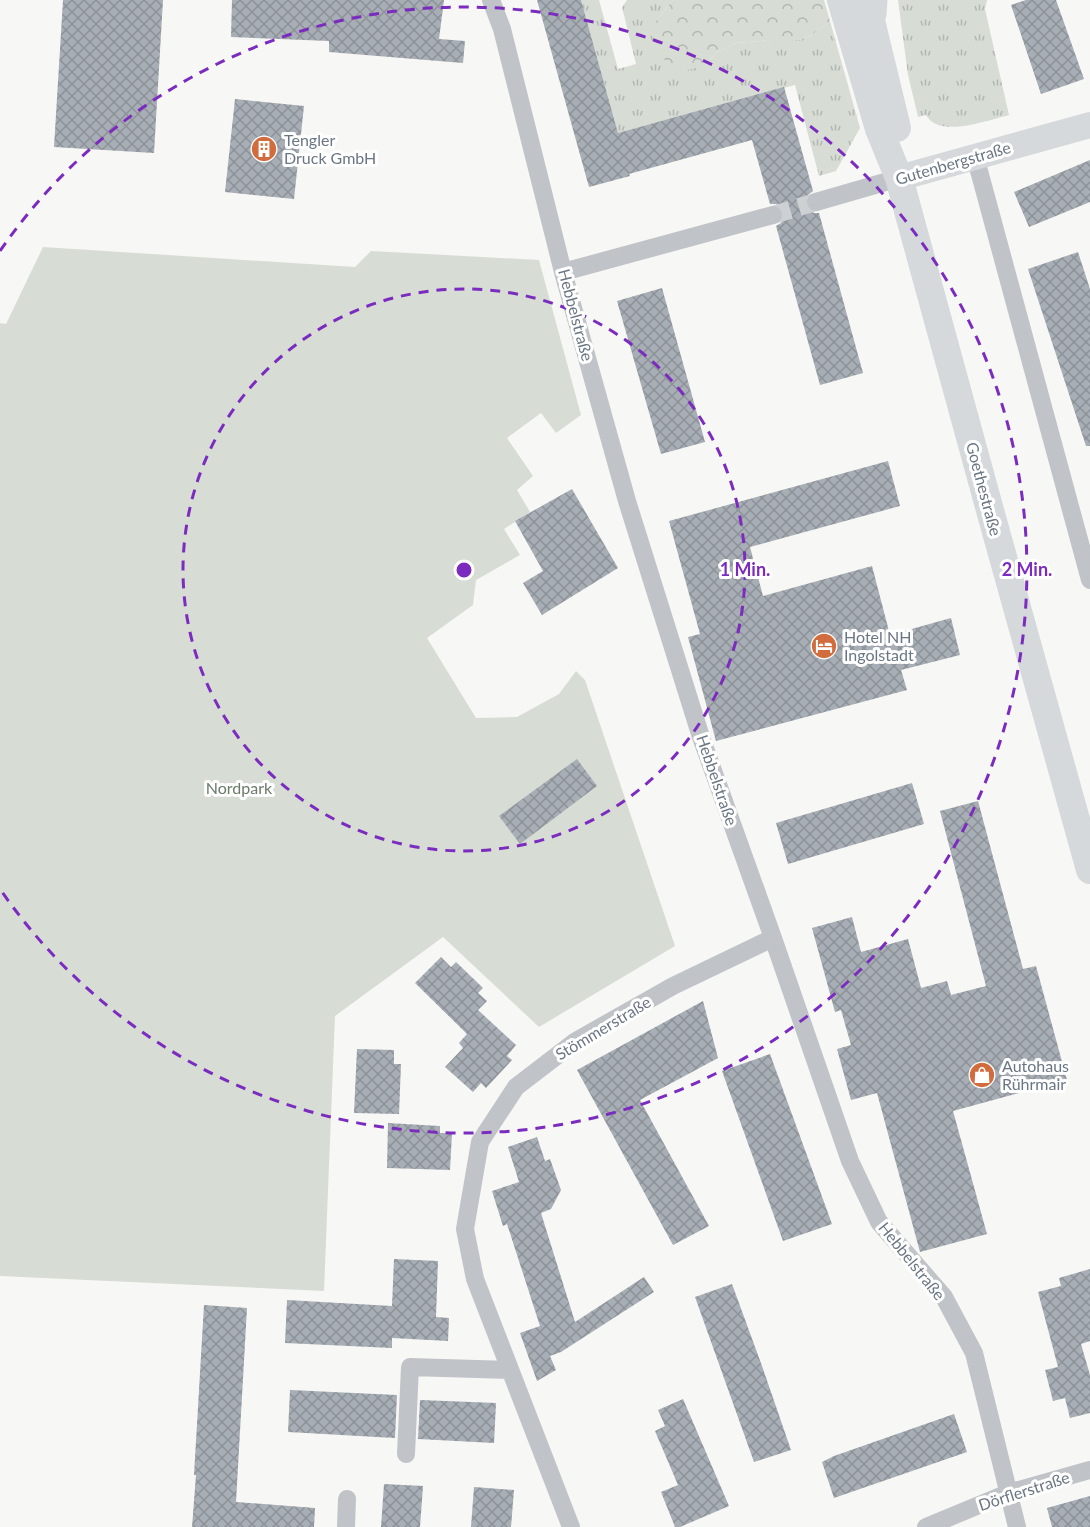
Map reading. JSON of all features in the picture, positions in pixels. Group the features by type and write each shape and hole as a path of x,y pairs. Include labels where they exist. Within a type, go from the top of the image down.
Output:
{"main road":[{"path":"841,0 879,129 899,178"},
{"path":"869,5 898,130 899,178"},
{"name":"Goethestraße","path":"899,178 1090,870"}],"street":[{"name":"Hebbelstraße","path":"491,0 502,29 563,272 627,501 701,737 850,1161 879,1222 944,1297 974,1353 1017,1527"},
{"name":"Gutenbergstraße","path":"816,202 1090,125"},
{"path":"975,156 1090,580"},
{"path":"563,272 772,214"},
{"name":"Stömmerstraße","path":"571,1527 475,1279 465,1229 480,1142 516,1087 576,1041 673,986 773,938"},
{"path":"406,1454 410,1367 510,1370"},
{"name":"Dörflerstraße","path":"926,1527 1008,1493 1090,1470"},
{"path":"346,1499 346,1527"}],"green space":[{"path":"581,0 599,0 618,69 636,64 622,7 627,0 673,0 657,20 705,66 717,52 736,43 799,40 810,36 830,21 860,128 836,171 819,176 795,85 618,133"},
{"path":"673,0 824,0 830,21 810,36 799,40 736,43 717,52 705,66 682,71 667,64 651,30"},
{"path":"898,0 987,0 985,9 1009,115 977,124 952,127 932,122 926,115 918,117 908,75"},
{"name":"Nordpark","path":"43,247 355,267 371,251 539,260 581,415 556,433 541,413 507,438 533,476 517,490 530,512 504,529 520,555 476,580 473,605 427,638 476,718 517,717 559,694 576,671 585,680 675,946 539,1027 443,937 335,1016 324,1291 0,1276 0,323 6,324"}],"building":[{"path":"63,0 163,0 154,153 54,147"},
{"path":"232,0 444,0 439,39 465,41 463,63 329,52 329,41 231,37"},
{"path":"537,0 581,0 618,133 784,87 813,191 805,199 805,205 814,213 819,213 863,373 820,385 776,226 784,218 784,212 776,204 770,204 752,140 589,187"},
{"path":"1026,0 1056,0 1084,79 1041,94 1011,5"},
{"name":"Tengler Druck GmbH","path":"235,99 304,106 294,199 225,192"},
{"path":"1090,160 1090,202 1029,227 1014,192"},
{"path":"1078,252 1090,289 1090,446 1086,446 1028,269"},
{"path":"662,288 705,442 661,454 617,301"},
{"name":"Hotel NH Ingolstadt","path":"888,461 900,506 750,547 763,596 872,566 890,635 951,618 960,655 901,670 907,690 716,741 688,637 700,634 669,521"},
{"path":"572,489 618,568 542,615 523,583 543,571 515,521"},
{"path":"577,759 597,786 520,844 499,816"},
{"path":"912,783 924,824 788,864 776,823"},
{"path":"978,801 1023,969 1036,966 1067,1080 953,1111 987,1234 920,1252 877,1093 851,1100 837,1049 851,1045 841,1010 835,1012 812,928 852,917 861,952 908,939 921,988 947,981 951,995 986,986 940,811"},
{"path":"441,957 451,967 456,962 483,988 478,993 487,1001 478,1010 516,1045 507,1056 512,1060 486,1088 481,1083 473,1092 445,1067 463,1048 459,1043 467,1034 415,983"},
{"path":"703,1001 718,1058 640,1100 709,1226 673,1245 577,1070"},
{"path":"357,1049 394,1050 394,1064 401,1064 399,1114 354,1113"},
{"path":"770,1054 832,1224 783,1241 722,1071"},
{"path":"388,1123 440,1126 440,1133 452,1133 450,1170 387,1168"},
{"path":"537,1137 545,1161 550,1159 561,1190 551,1209 541,1213 575,1322 644,1277 654,1292 561,1352 550,1356 556,1370 537,1381 520,1333 540,1326 507,1224 503,1226 492,1191 519,1182 508,1147"},
{"path":"394,1259 438,1261 436,1317 449,1318 448,1341 392,1338 392,1348 285,1343 287,1300 392,1306"},
{"path":"1090,1269 1090,1341 1081,1344 1090,1375 1090,1413 1070,1418 1065,1398 1053,1401 1045,1370 1058,1367 1038,1292 1061,1286 1059,1278"},
{"path":"732,1284 791,1450 754,1462 695,1297"},
{"path":"204,1305 247,1308 236,1502 315,1508 314,1527 192,1527"},
{"path":"290,1390 397,1395 395,1438 288,1432"},
{"path":"683,1399 729,1506 680,1527 675,1527 661,1492 678,1485 655,1431 665,1426 658,1410"},
{"path":"420,1400 496,1403 494,1443 418,1439"},
{"path":"954,1414 967,1452 834,1498 822,1462"},
{"path":"384,1484 423,1486 420,1527 381,1527"},
{"path":"474,1487 514,1490 511,1527 471,1527"},
{"path":"1090,1496 1090,1527 1052,1527 1047,1508"}],"tunnel":[{"path":"773,215 816,202"}],"place":[{"name":"Tengler Druck GmbH","path":"264,149"},
{"name":"Hotel NH Ingolstadt","path":"824,646"},
{"name":"Autohaus Rührmair","path":"982,1075"}]}
